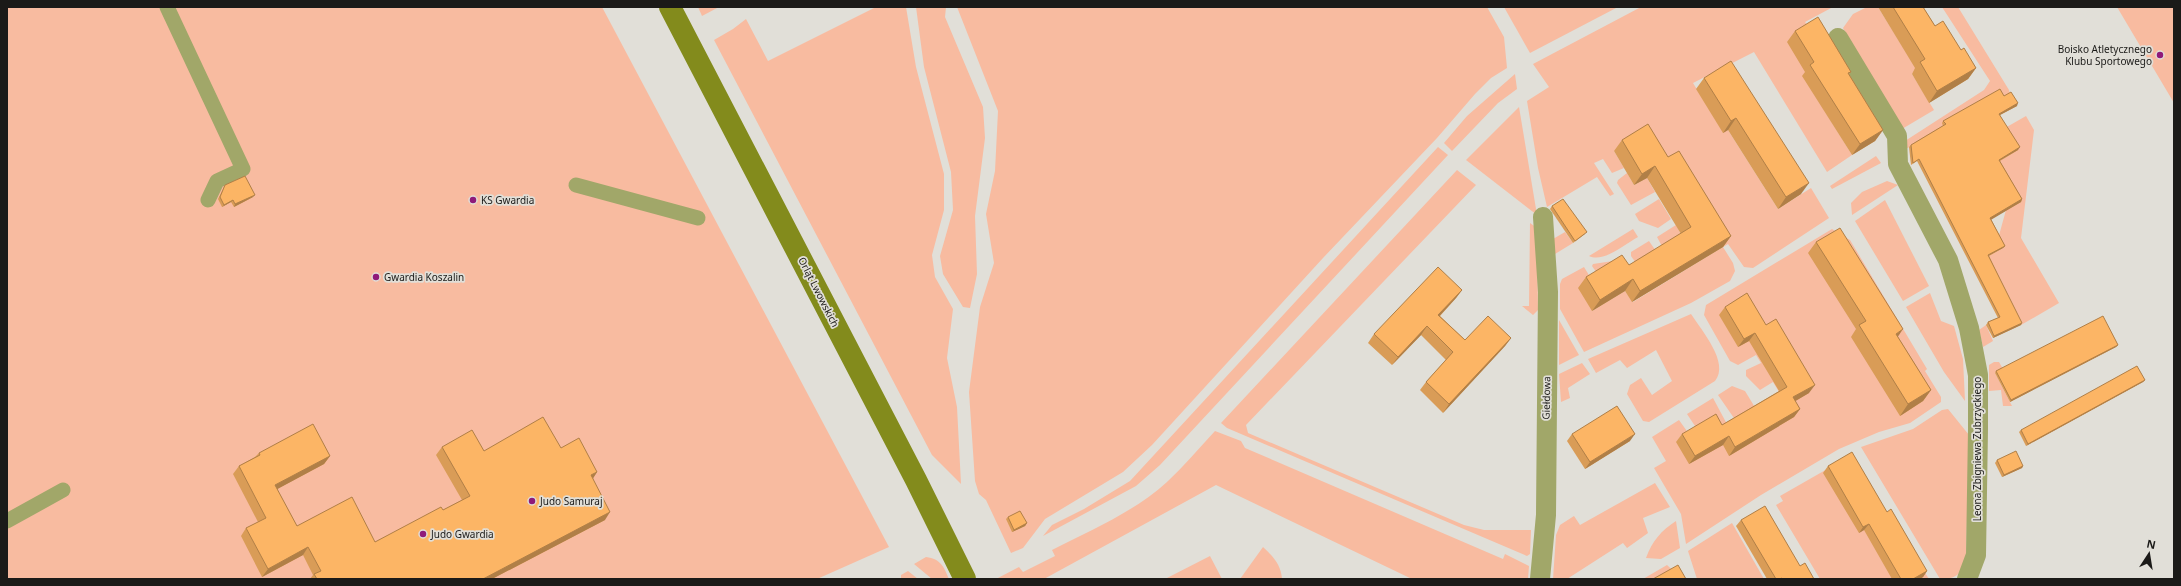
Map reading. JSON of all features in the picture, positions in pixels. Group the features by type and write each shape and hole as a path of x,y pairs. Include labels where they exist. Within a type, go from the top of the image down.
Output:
{"main road":[{"name":"Orląt Lwowskich","path":"670,7 916,480 965,579"}],"street":[{"path":"167,7 243,169 217,181 208,200"},
{"name":"Leona Zbigniewa Zubrzyckiego","path":"1838,38 1897,136 1898,164 1948,260 1969,328 1978,375 1978,429 1976,554 1967,579"},
{"path":"576,185 698,218"},
{"name":"Giełdowa","path":"1540,579 1546,515 1548,292 1543,217"},
{"path":"7,521 63,490"}],"shaded area":[{"name":"Gwardia Koszalin","path":"7,7 602,7 889,547 817,579 7,579"},
{"path":"698,7 719,7 702,16"},
{"path":"876,7 906,7 916,67 944,174 944,210 932,255 935,277 953,309 947,358 957,407 961,484 932,455 714,40 733,29 746,19 768,61"},
{"path":"916,7 946,7 945,17 983,107 985,138 975,216 977,274 970,308 963,307 943,274 940,256 953,210 951,172 924,67"},
{"path":"957,7 1487,7 1504,37 1507,68 1491,78 1475,94 1437,138 1323,258 1152,445 1123,472 1045,519 1023,548 1011,553 986,500 979,494 975,481 969,392 980,307 994,263 986,214 995,171 998,111"},
{"path":"1504,7 1618,7 1530,53"},
{"path":"1641,7 1833,7 1805,22 1810,28 1806,74 1803,76 1852,155 1827,172 1754,52 1693,83 1723,132 1728,130 1778,209 1811,188 1829,218 1753,268 1744,267 1728,244 1723,247 1671,162 1614,151 1624,168 1612,173 1603,159 1594,163 1614,194 1610,196 1597,177 1547,207 1538,168 1527,101 1549,87 1533,64"},
{"path":"1867,7 1878,7 1917,70 1912,74 1934,110 1902,129 1843,28 1853,14"},
{"path":"1942,7 1958,7 2010,94 1951,123 1906,149 1905,141 1984,90 1990,81"},
{"name":"Boisko Atletycznego Klubu Sportowego","path":"2117,7 2174,7 2174,103"},
{"path":"1515,74 1517,89 1498,103 1452,151 1444,143 1467,116"},
{"path":"1519,107 1537,215 1466,160"},
{"path":"2026,116 2034,130 2021,238 2059,303 2021,325 1986,257 1998,239 2006,210 1997,162 2005,128"},
{"path":"1438,147 1448,155 1160,465 1136,486 1043,536 1052,525 1084,509 1130,481"},
{"path":"1876,156 1881,163 1832,189 1830,186"},
{"path":"1457,170 1476,185 1246,425 1248,433 1464,525 1484,530 1531,530 1530,554 1527,556 1227,428 1221,423"},
{"path":"1627,173 1634,185 1647,178 1655,192 1631,205 1617,183 1618,180"},
{"path":"1887,181 1898,185 1852,215 1851,203 1862,192"},
{"path":"1659,199 1671,219 1658,228 1639,221 1635,214"},
{"path":"1885,200 1929,286 1903,301 1855,221"},
{"path":"1530,223 1537,228 1538,310 1533,315 1522,306 1529,306"},
{"path":"1676,225 1683,238 1664,250 1657,237"},
{"path":"1633,229 1638,237 1621,248 1601,257 1589,256"},
{"path":"1832,229 1850,240 1927,369 1925,371 1941,397 1941,402 1910,423 1879,432 1839,449 1761,495 1686,544 1681,514 1654,468 1666,461 1652,437 1679,420 1689,434 1697,429 1687,414 1713,398 1728,426 1736,421 1718,395 1732,386 1745,391 1756,409 1781,395 1773,382 1760,390 1746,376 1746,370 1761,363 1756,355 1738,365 1730,361 1704,315 1706,305"},
{"path":"1565,232 1573,243 1555,254 1553,239"},
{"path":"1649,241 1658,254 1638,266 1631,256 1631,252"},
{"path":"1723,247 1733,263 1735,271 1730,281 1691,303 1584,352 1560,309 1560,284 1562,279 1584,267 1592,280 1592,311 1625,291 1633,302"},
{"path":"1613,261 1599,276 1592,266 1593,264"},
{"path":"1930,293 1941,321 1954,326 1963,359 1965,401 1944,372 1906,307"},
{"path":"1691,314 1713,347 1719,365 1719,374 1715,381 1649,422 1643,421 1627,394 1630,385 1641,378 1652,395 1672,381 1656,350 1627,368 1620,360 1596,373 1588,359"},
{"path":"1559,320 1579,355 1559,365"},
{"path":"1986,325 1993,341 1983,347 1979,330"},
{"path":"1994,362 1999,362 2003,369 1995,373 2012,406 2003,406 2001,390 1989,391 1989,365"},
{"path":"1582,363 1590,374 1568,388 1570,398 1561,402 1559,374"},
{"path":"1948,409 1969,435 1966,559 1958,575 1946,579 1940,579 1861,447 1913,429 1942,410"},
{"path":"1215,431 1241,441 1245,448 1503,559 1505,554 1529,566 1528,579 1412,579 1216,485 1044,579 996,579 1019,567 1023,572 1055,556 1052,550 1112,520 1141,502 1167,482"},
{"path":"1850,456 1929,579 1820,579 1776,505 1783,501 1780,496"},
{"path":"1655,483 1670,507 1643,518 1648,533 1627,548 1623,543 1567,579 1553,579 1556,535 1560,525 1574,516 1580,525"},
{"path":"1676,521 1680,548 1661,559 1646,558 1651,546 1658,537"},
{"path":"1732,523 1764,579 1697,579 1688,551"},
{"path":"1263,547 1276,561 1280,569 1282,579 1240,579"},
{"path":"1210,556 1222,579 1165,579"},
{"path":"926,557 939,562 949,579 932,579 914,564"},
{"path":"1667,565 1682,579 1643,579"},
{"path":"908,571 918,579 901,579 901,575"}],"building":[{"path":"1893,7 1923,7 1935,26 1943,21 1961,50 1964,48 1976,68 1937,91 1920,62 1925,59"},
{"path":"1818,17 1851,72 1848,73 1883,130 1860,144 1810,65 1814,62 1795,31"},
{"path":"1731,61 1809,183 1786,197 1736,118 1731,121 1704,78"},
{"path":"2000,89 2004,96 2011,92 2018,103 1999,114 2020,147 1999,160 2022,199 1990,218 2005,246 1988,255 2022,323 1994,336 1988,322 2000,317 1919,159 1913,163 1911,145 1946,124 1943,121"},
{"path":"1648,124 1668,157 1679,151 1731,236 1640,291 1633,279 1600,300 1586,277 1622,255 1629,265 1691,227 1655,166 1642,174 1622,140"},
{"path":"245,176 255,195 235,204 233,200 224,205 220,197 225,185"},
{"path":"1563,199 1587,232 1575,241 1552,206"},
{"path":"1840,228 1903,329 1896,334 1931,390 1908,404 1859,325 1866,321 1816,242"},
{"path":"1438,267 1462,290 1438,315 1465,340 1488,316 1511,338 1449,404 1426,382 1453,352 1427,326 1398,357 1374,334"},
{"path":"1747,293 1766,325 1776,319 1815,385 1793,397 1800,409 1735,447 1729,436 1695,456 1682,434 1716,414 1722,425 1787,387 1755,333 1744,339 1725,307"},
{"path":"2103,316 2118,345 2011,400 1996,371"},
{"path":"2137,366 2145,380 2028,444 2021,430"},
{"path":"1617,406 1635,434 1590,462 1572,434"},
{"path":"543,417 561,448 579,438 597,472 591,475 610,512 483,579 317,579 314,574 321,571 308,547 268,569 246,528 266,518 239,466 260,455 259,453 313,424 330,456 275,485 297,526 352,497 375,542 441,507 443,510 470,496 442,447 472,430 484,451"},
{"path":"2016,451 2023,466 2004,475 1997,460"},
{"path":"1852,452 1887,512 1891,509 1927,571 1913,579 1901,579 1869,524 1863,527 1828,466"},
{"path":"1765,506 1800,566 1805,563 1814,579 1776,579 1741,520"},
{"path":"1020,511 1027,523 1014,530 1008,517"},
{"path":"1678,565 1686,579 1653,579"}],"place":[{"name":"Boisko Atletycznego Klubu Sportowego","path":"2160,55"},
{"name":"KS Gwardia","path":"473,200"},
{"name":"Gwardia Koszalin","path":"376,277"},
{"name":"Judo Samuraj","path":"532,501"},
{"name":"Judo Gwardia","path":"423,534"}]}
